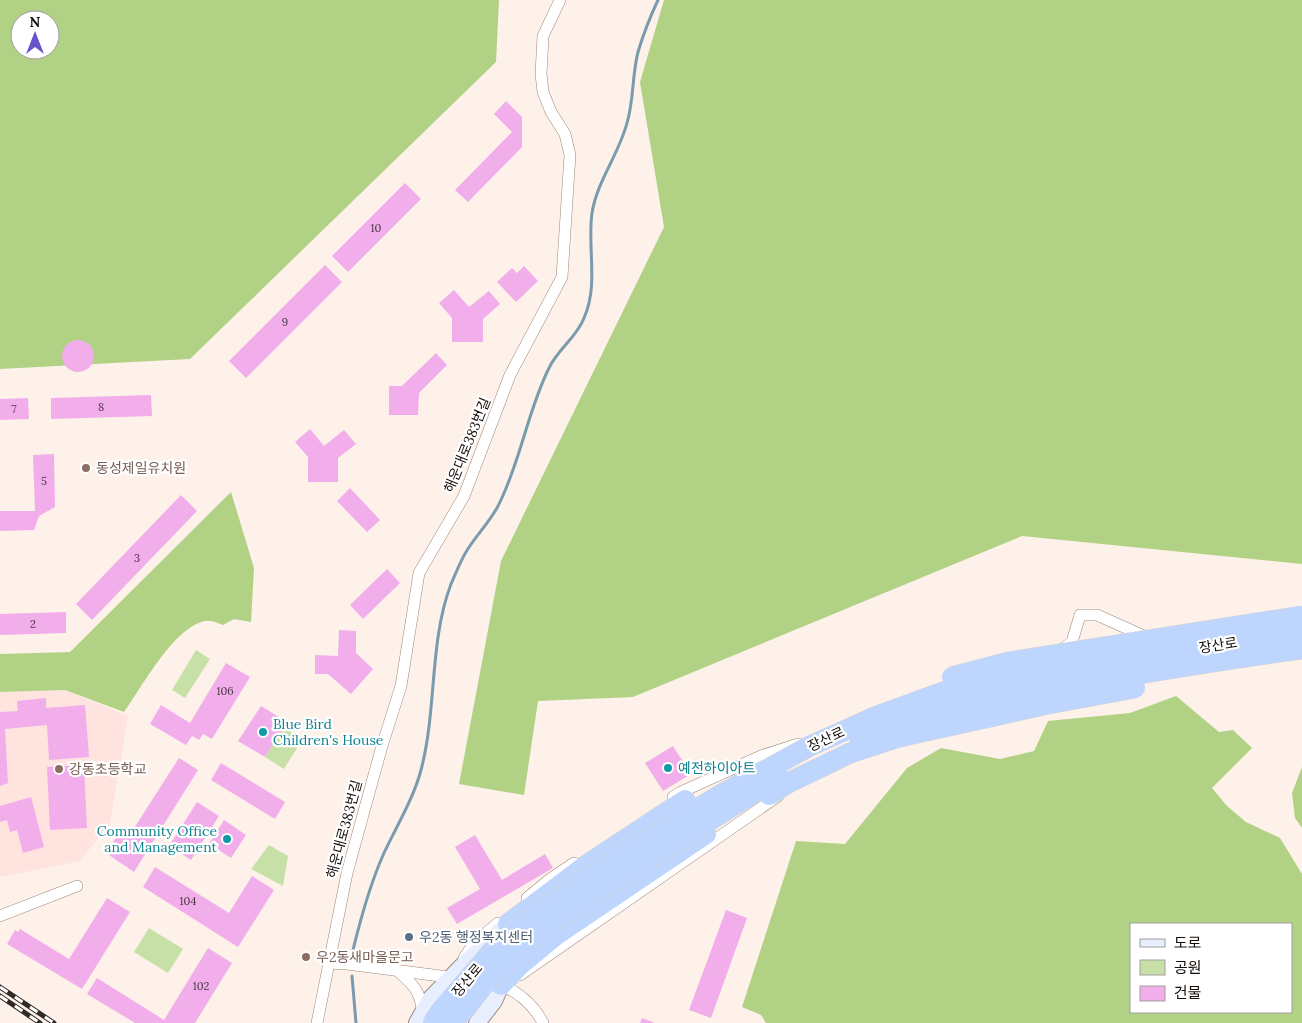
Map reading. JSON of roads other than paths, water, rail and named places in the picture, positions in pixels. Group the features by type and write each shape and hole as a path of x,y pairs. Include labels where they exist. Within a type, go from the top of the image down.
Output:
{"highway":[{"path":"508,924 585,866 685,800 814,731 924,685 1009,662 1302,616"},
{"name":"장산로","path":"424,1020 440,1012 493,950 548,906 619,857 720,795 810,746 860,723 943,692 1016,676 1302,632"},
{"name":"장산로","path":"453,1023 513,955 554,922 604,887 753,793 786,773 831,750 882,728 931,713 1001,697 1202,663 1302,649"},
{"path":"501,985 519,966 555,936 706,834 788,783 850,753 899,737 1058,702 1214,674 1302,663"}],"main road":[{"path":"424,1020 431,998 468,960 508,924"},
{"path":"478,1022 494,1001 501,985"}],"street":[{"name":"해운대로383번길","path":"317,1023 347,873 382,746 401,686 419,573 464,496 510,375 562,277 570,155 565,134 550,112 543,92 542,74 543,36 560,0"},
{"path":"450,978 474,943 550,879 682,792 761,756 834,733 925,691 985,675 1043,663 1072,642 1080,614 1097,615 1144,636 1236,636 1302,624"},
{"path":"1236,636 1241,664"},
{"path":"501,985 527,971 842,750 936,721 1130,682 1241,664 1302,657"},
{"path":"834,733 842,750"},
{"path":"0,916 77,886"},
{"path":"328,963 478,980 501,985 518,994 540,1016 543,1023"},
{"path":"399,972 414,984 421,997 424,1020"}],"waterway":[{"path":"353,950 374,877 409,802 421,770 429,724 439,629 451,584 466,552 493,515 500,502 514,469 535,401 549,368 581,325 584,318 591,292 592,279 592,213 598,190 623,134 631,105 638,52 658,0"},
{"path":"352,976 356,1023"}],"railway":[{"path":"0,987 54,1023"},
{"path":"0,996 40,1023"}],"place":[{"name":"동성제일유치원","path":"86,468"},
{"name":"Blue Bird Children's House","path":"263,732"},
{"name":"예전하이아트","path":"668,768"},
{"name":"강동초등학교","path":"59,769"},
{"name":"Community Office and Management","path":"227,839"},
{"name":"우2동 행정복지센터","path":"409,937"},
{"name":"우2동새마을문고","path":"306,957"}]}
